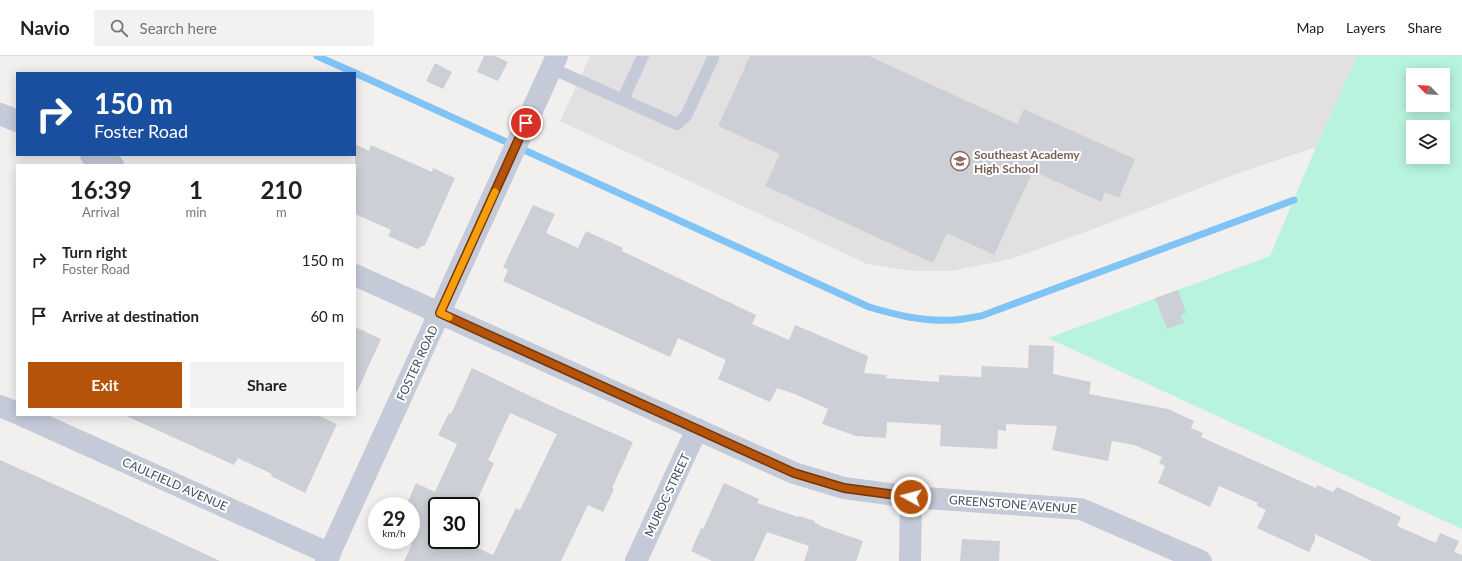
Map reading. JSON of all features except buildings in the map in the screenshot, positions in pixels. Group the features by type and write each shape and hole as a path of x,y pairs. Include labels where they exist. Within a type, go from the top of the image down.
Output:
{"street":[{"name":"FOSTER ROAD","path":"328,557 554,62"},
{"path":"0,114 16,121"},
{"path":"93,156 111,164"},
{"name":"GREENSTONE AVENUE","path":"356,275 794,473 844,488 911,497 1081,509 1201,561"},
{"path":"0,406 16,413"},
{"name":"CAULFIELD AVENUE","path":"23,416 328,557"},
{"name":"MUROC STREET","path":"636,561 697,429"},
{"path":"910,561 911,497"}],"lane":[{"path":"623,99 643,56"},
{"path":"554,62 623,99 677,124 686,116 713,58 712,56"}],"shaded area":[{"name":"Southeast Academy High School","path":"590,56 1357,56 1316,147 1236,174 1011,259 951,271 914,271 867,264 560,121"}],"green space":[{"path":"1357,56 1462,56 1462,529 1048,338 1270,256 1316,147"}],"waterway":[{"path":"317,56 353,72"},
{"path":"356,73 869,307 921,319 956,320 981,316 1294,200"}],"slow traffic":[{"path":"449,317 440,313 495,192"}],"place":[{"name":"Southeast Academy High School","path":"960,161"}],"route":[{"path":"526,123 440,313 794,473 844,488 911,497"}]}
